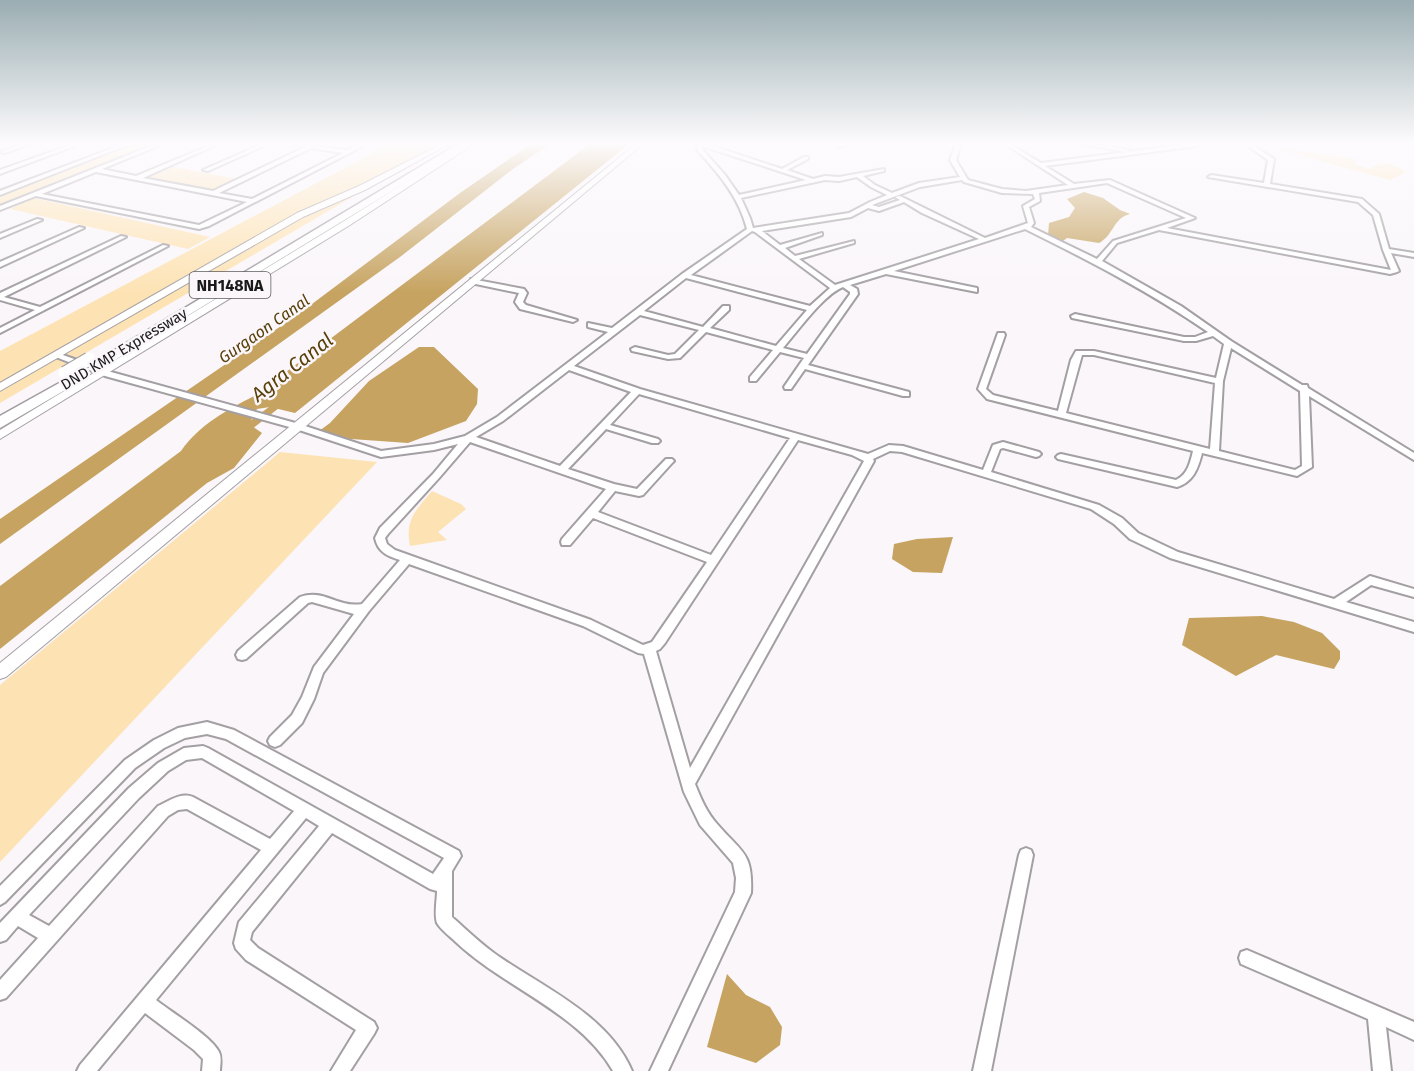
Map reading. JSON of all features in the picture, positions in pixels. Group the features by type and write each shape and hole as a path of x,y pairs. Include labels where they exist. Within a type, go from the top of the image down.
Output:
{"highway":[{"name":"DND KMP Expressway","path":"0,411 72,374 100,367 373,194"},
{"name":"DND KMP Expressway","path":"354,206 375,194"},
{"name":"DND KMP Expressway","path":"0,423 72,374"}],"street":[{"path":"0,208 34,194 199,227 266,194"},
{"path":"219,194 252,201"},
{"path":"0,388 300,215 348,194"},
{"path":"0,435 100,367 393,194"},
{"path":"0,672 293,426 579,194"},
{"path":"736,194 754,230 834,288"},
{"path":"738,197 752,194"},
{"path":"57,356 100,367 384,454 434,447 468,438 500,419 685,276 754,230 851,215 895,194"},
{"path":"753,379 812,309 834,288 1026,227 1031,223 1026,206 1038,200 1036,194"},
{"path":"1098,262 1114,242 1192,218 1138,194"},
{"path":"1158,228 1394,272 1376,214 1360,200 1320,194"},
{"path":"892,195 929,216 957,225 985,240"},
{"path":"867,206 879,209 904,200"},
{"path":"0,236 39,219"},
{"path":"1026,227 1098,262 1178,308 1228,343 1304,387 1414,457"},
{"path":"0,265 81,228"},
{"path":"780,247 820,234"},
{"path":"0,297 123,237"},
{"path":"794,258 852,242"},
{"path":"0,331 165,246"},
{"path":"1386,250 1414,255"},
{"path":"884,271 974,290"},
{"path":"685,276 812,309"},
{"path":"474,281 521,291 523,293 519,302 524,307 573,320"},
{"path":"788,387 854,294 854,291 844,285"},
{"path":"0,297 42,310"},
{"path":"635,349 668,357 677,356 726,308"},
{"path":"639,312 808,357"},
{"path":"1075,316 1184,339 1196,339 1214,333"},
{"path":"591,325 614,331"},
{"path":"1001,335 983,392 995,399 1280,470 1297,472 1304,471 1306,467 1304,387"},
{"path":"1214,453 1219,381 1228,343"},
{"path":"1061,414 1075,360 1079,353 1094,353 1219,381"},
{"path":"803,366 906,394"},
{"path":"568,367 637,391 868,458 889,448 903,449 1095,507 1118,521 1134,536 1174,555 1414,627"},
{"path":"562,469 606,426 637,391"},
{"path":"606,426 655,441"},
{"path":"468,438 436,477 384,531 380,538 382,546 391,553 587,623 642,650 649,649 661,640 796,436"},
{"path":"468,438 634,494 639,493 669,461"},
{"path":"986,474 996,447 1003,445 1036,454"},
{"path":"1061,457 1177,484 1186,480 1191,472 1198,449"},
{"path":"688,784 868,466 868,458"},
{"path":"566,542 612,487"},
{"path":"591,513 713,560"},
{"path":"275,741 297,719 308,699 318,671 365,608 407,559"},
{"path":"1336,603 1370,580 1414,593"},
{"path":"242,655 304,600 312,597 352,610 365,608"},
{"path":"649,649 688,784 705,820 730,845 741,860 746,874 743,893 659,1071"},
{"path":"0,897 130,765 159,744 183,732 207,728 229,734 449,863"},
{"path":"183,732 184,754"},
{"path":"0,934 134,793 163,766 184,754 204,752 435,884 449,863"},
{"path":"0,992 163,811 176,804 188,802 272,848"},
{"path":"86,1071 305,810"},
{"path":"330,824 246,928 242,944 252,954 368,1028 340,1071"},
{"path":"982,1071 1026,855"},
{"path":"449,863 444,920 478,951 588,1027 616,1055 623,1071"},
{"path":"17,916 50,936"},
{"path":"1246,958 1414,1031"},
{"path":"144,1002 200,1044 212,1056 211,1071"},
{"path":"1376,1014 1382,1071"}],"shaded area":[{"path":"5,194 30,194 0,206 0,196"},
{"path":"296,194 358,194 0,403 0,351"},
{"path":"459,194 481,194 400,257 0,544 0,519 300,313"},
{"path":"523,194 567,194 295,413 270,407 257,409 249,424 262,433 234,468 207,483 0,649 0,586 181,451 205,426 254,396"},
{"path":"1079,194 1090,194 1103,198 1130,214 1120,219 1108,236 1099,243 1067,238 1059,244 1048,236 1049,223 1069,217 1075,208 1067,199"},
{"path":"34,198 210,237 188,249 10,209"},
{"path":"419,347 434,347 478,389 477,404 466,421 408,443 337,438 315,434 330,423 369,381"},
{"path":"280,452 377,462 0,862 0,685"},
{"path":"432,491 461,504 466,509 438,532 447,540 410,546 410,522"},
{"path":"953,537 942,573 913,572 892,559 894,544 917,539"},
{"path":"1262,616 1294,622 1322,633 1340,651 1340,659 1334,669 1276,655 1236,676 1182,645 1189,618"},
{"path":"727,974 746,995 770,1007 782,1027 780,1045 756,1063 707,1047"}],"waterway":[{"name":"Agra Canal","path":"239,434 284,399"}],"water label":[{"name":"Gurgaon Canal","path":"264,329"}]}
